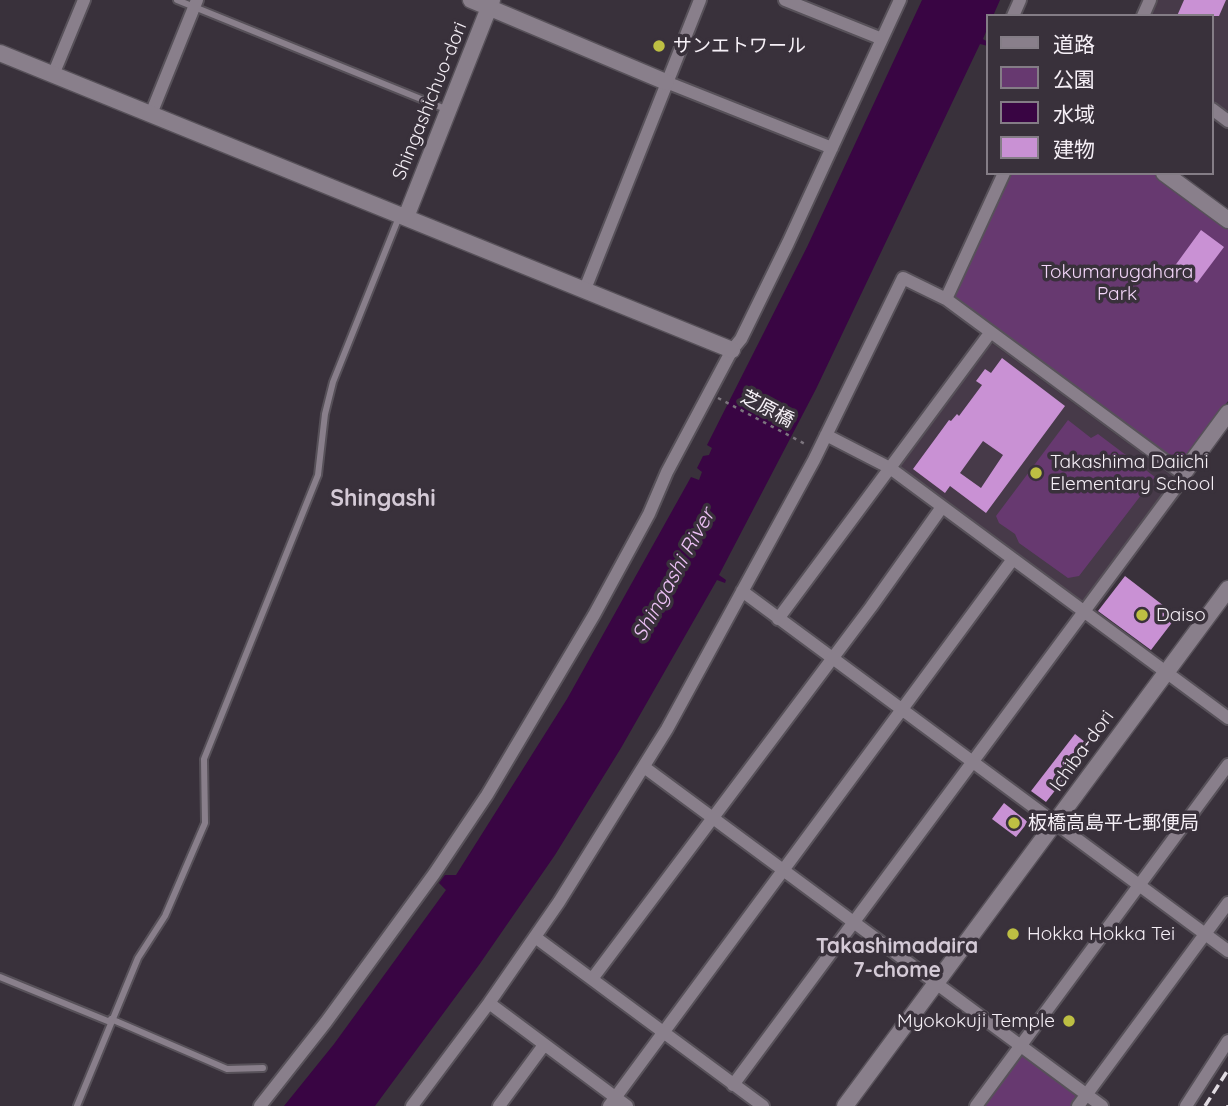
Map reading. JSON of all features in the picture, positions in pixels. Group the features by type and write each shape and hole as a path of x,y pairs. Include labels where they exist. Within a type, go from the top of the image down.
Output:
{"street":[{"path":"53,75 84,0"},
{"path":"471,0 491,4 666,82 832,148"},
{"path":"585,289 700,0"},
{"path":"785,0 882,39"},
{"path":"260,1106 375,956 487,795 600,604 649,514 667,472 741,338 900,0"},
{"path":"151,114 196,4"},
{"name":"Shingashichuo-dori","path":"403,216 491,4"},
{"path":"0,53 732,350"},
{"path":"946,299 1003,175"},
{"path":"1167,175 1228,220"},
{"path":"412,1106 535,937 644,767 826,435 903,278 946,299 1183,474"},
{"path":"778,619 990,332"},
{"path":"733,1085 1180,482 1183,474 1228,413"},
{"path":"826,435 890,468 1228,718"},
{"path":"592,979 943,507"},
{"path":"612,1102 1013,559"},
{"name":"Ichiba-dori","path":"845,1106 1228,589"},
{"path":"742,591 1228,951"},
{"path":"976,1106 1228,765"},
{"path":"644,767 1101,1106"},
{"path":"1078,1106 1228,903"},
{"path":"535,937 763,1106"},
{"path":"489,1003 612,1102 627,1106"},
{"path":"1186,1106 1228,1041"},
{"path":"499,1106 544,1045"}],"lane":[{"path":"177,0 196,4 449,110"},
{"path":"77,1106 138,958 165,916 205,823 204,760 318,475 325,414 333,382 403,216"},
{"path":"0,977 227,1069 263,1069"}],"path":[{"name":"芝原橋","path":"715,397 807,445"}],"shaded area":[{"path":"1156,0 1228,0 1228,114 1214,104 1214,14 1150,14"},
{"name":"Takashima Daiichi Elementary School","path":"993,344 1172,476 1172,482 1084,601 1078,603 900,470 899,463 988,345"}],"green space":[{"name":"Tokumarugahara Park","path":"1009,175 1155,175 1228,229 1228,401 1182,462 1177,463 955,299 954,294"},
{"path":"1068,420 1091,438 1098,434 1155,477 1079,576 1068,578 1019,543 1015,534 999,523 996,516"},
{"path":"1024,1055 1076,1093 1077,1099 1071,1106 982,1106 1019,1056"}],"water":[{"name":"Shingashi River","path":"922,0 1000,0 994,14 986,14 986,32 983,39 986,46 980,44 816,389 719,575 726,580 725,583 717,580 621,748 555,855 479,965 375,1106 284,1106 334,1044 446,890 439,883 445,875 456,875 567,699 691,477 699,480 702,472 697,468 703,456 709,455 712,448 707,445 807,247"}],"building":[{"path":"1184,0 1226,0 1219,16 1178,14"},
{"path":"1201,230 1224,247 1197,283 1174,267"},
{"path":"1002,358 1065,406 986,513 950,486 945,493 913,469 949,420 957,414 959,416 982,385 976,381 985,369 991,373","holes":["983,441 1003,455 981,488 960,473"]},
{"path":"1125,576 1177,616 1151,650 1098,611"},
{"path":"1075,734 1090,746 1046,802 1031,791"},
{"path":"1004,803 1028,822 1016,837 992,819"}],"railway":[{"path":"1205,1106 1228,1070"}],"place":[{"name":"サンエトワール","path":"659,46"},
{"name":"Takashima Daiichi Elementary School","path":"1036,473"},
{"name":"Daiso","path":"1142,615"},
{"name":"板橋高島平七郵便局","path":"1014,823"},
{"name":"Hokka Hokka Tei","path":"1013,934"},
{"name":"Myokokuji Temple","path":"1069,1021"}],"district":[{"name":"Shingashi","path":"383,499"},
{"name":"Takashimadaira 7-chome","path":"897,959"}]}
